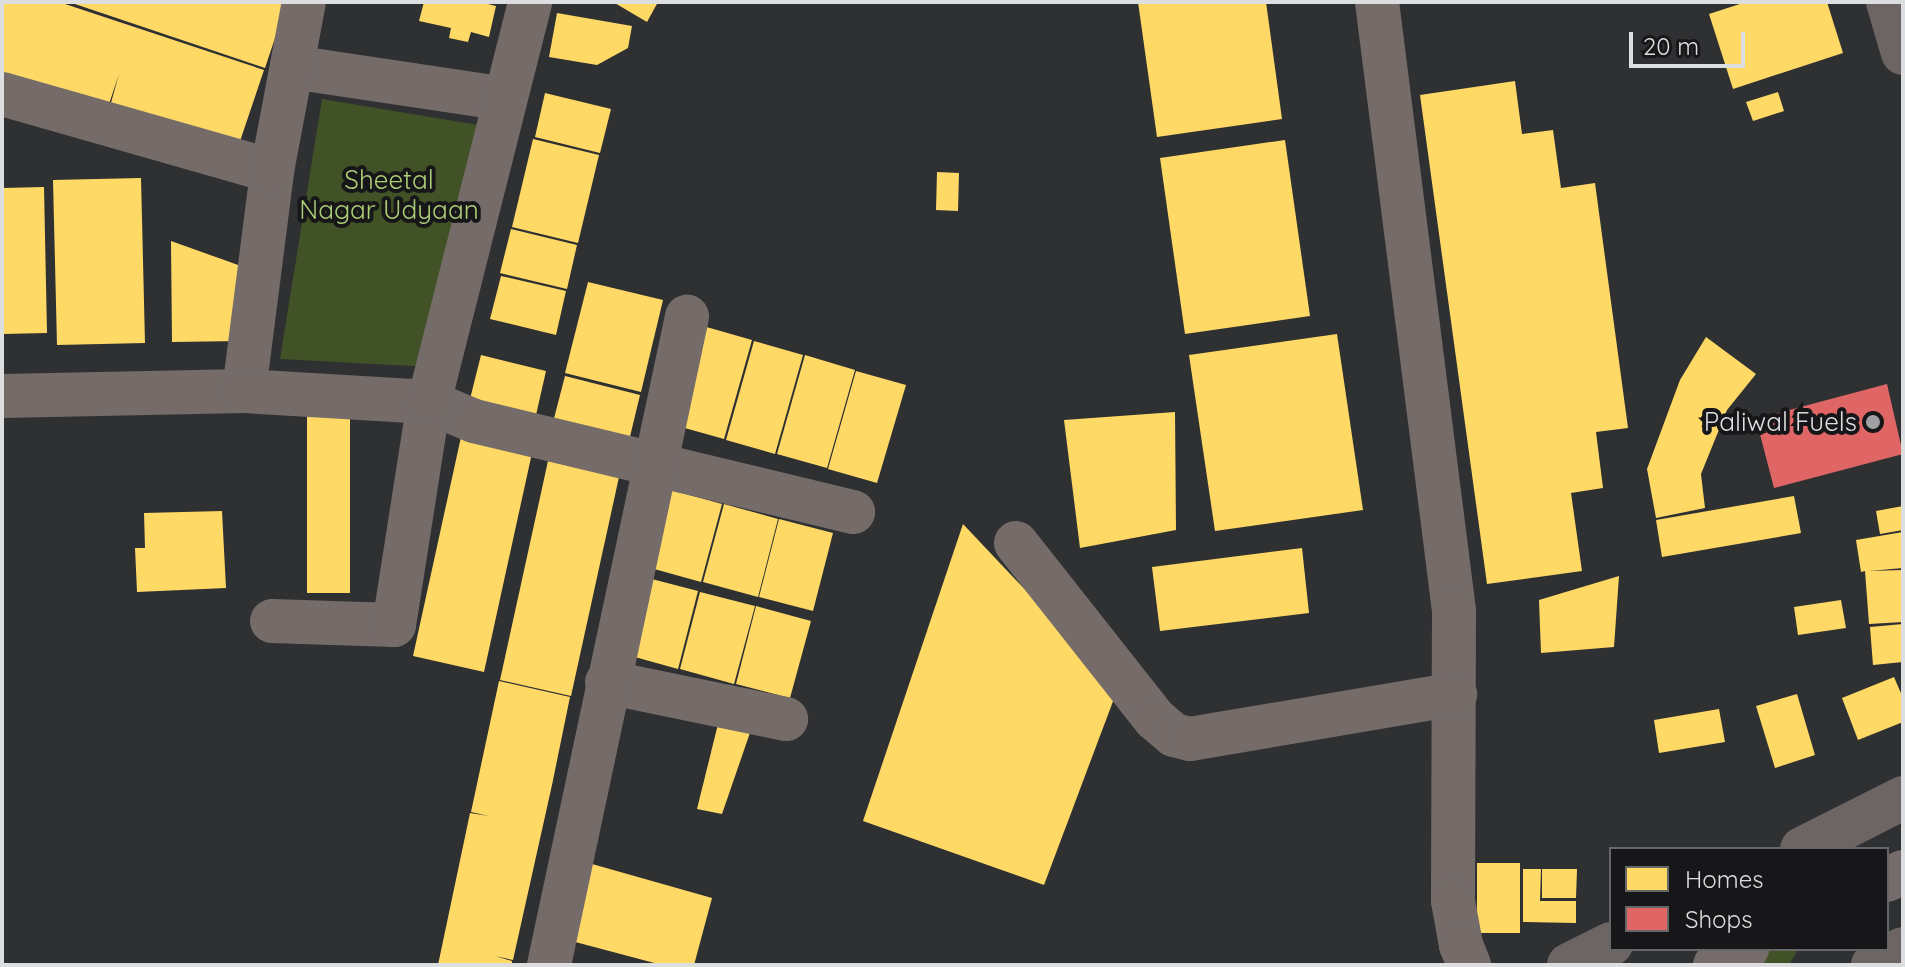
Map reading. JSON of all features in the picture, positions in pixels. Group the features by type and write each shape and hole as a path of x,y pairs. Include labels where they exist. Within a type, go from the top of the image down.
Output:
{"main road":[{"path":"1715,965 1743,951"}],"street":[{"path":"244,391 272,171 304,2"},
{"path":"272,621 394,625 429,402 530,2"},
{"path":"1377,2 1451,580 1455,694 1453,901 1461,945 1469,965"},
{"path":"1888,2 1903,53"},
{"path":"292,67 505,99"},
{"path":"2,94 272,171"},
{"path":"549,965 652,467 687,317"},
{"path":"2,396 244,391 429,402 474,421 652,467 853,512"},
{"path":"1016,543 1155,719 1174,735 1190,739 1455,694"},
{"path":"607,682 786,719"},
{"path":"1806,847 1903,798"},
{"path":"1569,965 1609,945"},
{"path":"1873,965 1903,949"}],"green space":[{"name":"Sheetal Nagar Udyaan","path":"322,99 490,127 431,367 280,359"},
{"path":"1723,951 1797,951 1789,965 1694,965"}],"building: Homes":[{"path":"2,2 59,2 264,70 236,153 109,110 119,74 107,110 2,74"},
{"path":"69,2 287,2 265,68"},
{"path":"424,2 480,2 496,6 489,37 471,32 468,42 449,38 451,28 419,21"},
{"path":"613,2 658,2 647,22"},
{"path":"1138,2 1266,2 1282,119 1157,137"},
{"path":"1746,2 1827,2 1843,53 1733,89 1709,14"},
{"path":"557,13 632,26 628,48 597,65 549,57"},
{"path":"1515,81 1522,134 1553,130 1561,188 1595,183 1628,428 1596,432 1603,488 1571,493 1582,571 1487,584 1420,95"},
{"path":"1778,92 1784,111 1753,121 1746,102"},
{"path":"545,93 611,109 600,153 535,137"},
{"path":"533,139 599,155 578,243 512,227"},
{"path":"1285,140 1310,316 1185,334 1160,158"},
{"path":"937,172 959,173 958,211 936,210"},
{"path":"141,178 145,343 57,345 53,180"},
{"path":"44,187 47,333 2,334 2,188"},
{"path":"511,229 577,245 567,289 500,273"},
{"path":"171,241 241,266 241,341 172,342"},
{"path":"501,276 566,291 556,335 490,319"},
{"path":"588,282 663,300 641,392 565,373"},
{"path":"703,326 752,340 724,439 674,425"},
{"path":"1337,334 1363,510 1215,531 1189,355"},
{"path":"1706,337 1756,374 1727,410 1701,474 1705,508 1656,518 1647,469 1680,380"},
{"path":"754,341 803,355 775,454 726,440"},
{"path":"481,355 546,371 536,415 470,399"},
{"path":"805,355 855,370 827,468 777,454"},
{"path":"856,371 906,385 877,483 828,469"},
{"path":"565,376 640,395 628,445 552,426"},
{"path":"1175,412 1176,530 1080,548 1064,420"},
{"path":"307,416 350,416 350,593 307,593"},
{"path":"461,437 532,453 484,672 413,656"},
{"path":"548,461 619,477 571,696 500,680"},
{"path":"668,489 722,504 701,582 647,567"},
{"path":"1794,496 1801,533 1662,557 1656,520"},
{"path":"724,504 778,519 758,597 703,582"},
{"path":"1903,506 1903,530 1880,534 1876,511"},
{"path":"222,511 226,588 137,592 135,548 145,548 144,513"},
{"path":"779,519 833,533 813,611 759,597"},
{"path":"963,524 1118,688 1044,885 863,821"},
{"path":"1903,532 1903,568 1869,571 1903,570 1903,622 1869,624 1865,571 1861,572 1856,540"},
{"path":"1302,548 1309,613 1160,631 1152,567"},
{"path":"1619,576 1614,647 1541,653 1539,600"},
{"path":"644,577 698,591 678,669 624,654"},
{"path":"700,592 755,606 734,684 680,669"},
{"path":"1841,600 1846,628 1798,635 1794,607"},
{"path":"756,606 811,621 790,698 736,684"},
{"path":"1903,624 1903,662 1873,665 1870,627"},
{"path":"1894,677 1903,698 1903,722 1858,740 1842,698"},
{"path":"499,681 570,697 552,785 513,960 495,956 512,961 512,965 438,965 470,813 489,816 471,812"},
{"path":"1797,694 1815,755 1775,768 1756,706"},
{"path":"1719,709 1725,742 1659,753 1654,720"},
{"path":"720,716 753,724 722,814 697,809"},
{"path":"585,862 712,898 694,965 662,965 564,939"},
{"path":"1477,863 1520,863 1520,933 1477,933"},
{"path":"1523,869 1541,869 1540,901 1576,901 1576,923 1523,922"},
{"path":"1542,869 1577,869 1576,898 1542,898"}],"building: Shops":[{"path":"1887,384 1903,454 1774,488 1756,419"}],"place":[{"name":"Paliwal Fuels","path":"1873,422"}]}
